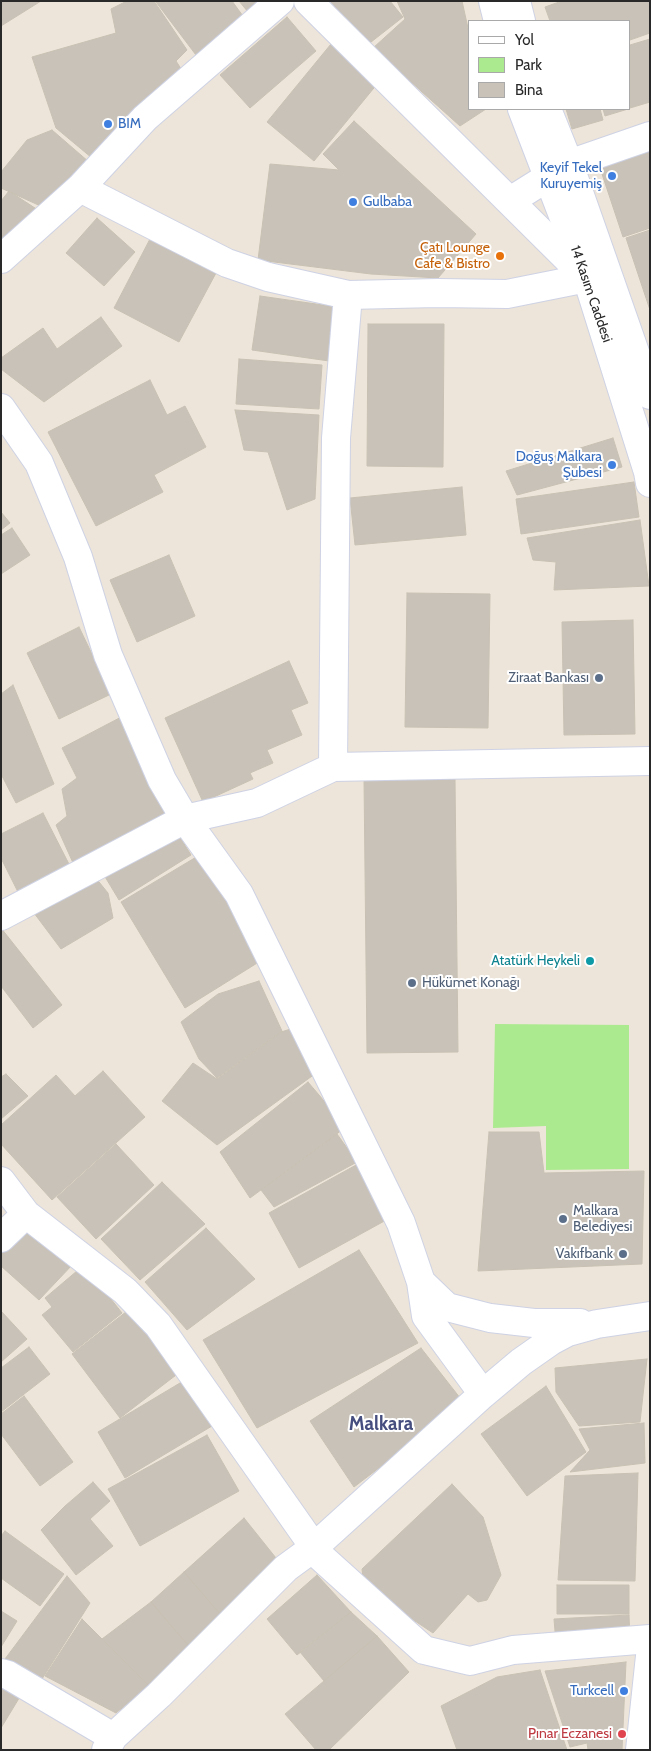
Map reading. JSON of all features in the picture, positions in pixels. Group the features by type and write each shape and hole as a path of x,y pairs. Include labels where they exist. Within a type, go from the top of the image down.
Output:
{"street":[{"path":"1,259 80,188 145,118 280,1"},
{"path":"308,1 587,278"},
{"path":"493,1 498,20"},
{"path":"516,1 521,20"},
{"name":"14 Kasım Caddesi","path":"523,110 559,171 650,395"},
{"path":"547,110 559,171"},
{"path":"510,201 559,171 650,136"},
{"name":"14 Kasım Caddesi","path":"559,171 587,278 650,483"},
{"path":"80,188 227,263 268,277 348,295 507,294 587,278"},
{"path":"333,767 336,438 348,295"},
{"path":"1,408 39,463 78,557 108,655 162,780 185,819 239,894 401,1224 420,1282 426,1316 483,1394"},
{"path":"1,916 185,819 257,803 333,767 650,761"},
{"path":"1,1181 26,1214 125,1291 158,1324 313,1548 424,1650 470,1661 513,1650 650,1639"},
{"path":"1,1238 26,1214"},
{"path":"420,1282 447,1306 490,1318 534,1323 597,1324"},
{"path":"1,1674 8,1675 110,1743 286,1568 313,1548 521,1362 551,1341 568,1332 597,1324 650,1316"},
{"path":"640,1750 650,1656"}],"green space":[{"path":"495,1024 629,1025 629,1169 546,1170 546,1126 493,1128"}],"building":[{"path":"1,1 41,1 1,26"},
{"path":"127,1 154,1 187,50 176,61 185,75 92,158 56,128 32,57 116,33 111,9"},
{"path":"232,1 248,23 199,59 156,2"},
{"path":"239,1 273,1 253,18"},
{"path":"390,1 403,17 366,46 331,2"},
{"path":"397,1 462,1 468,28 468,110 484,110 460,126 373,48 405,19"},
{"path":"562,1 650,1 650,33 631,40 631,20 550,20 545,7"},
{"path":"287,17 316,51 250,108 220,75"},
{"path":"650,39 650,102 631,108 631,45"},
{"path":"331,44 378,83 314,161 267,122"},
{"path":"566,110 600,110 603,120 572,129"},
{"path":"603,110 625,110 605,116"},
{"name":"Gulbaba","path":"354,121 476,234 438,278 371,274 258,260 270,164 339,170 323,154"},
{"path":"52,130 89,162 45,208 1,188 1,172 27,140"},
{"path":"650,147 650,228 623,237 599,165"},
{"path":"9,191 41,212 11,243 1,238 1,201"},
{"path":"97,218 135,252 104,286 66,253"},
{"path":"650,230 650,310 626,238"},
{"path":"150,239 216,273 179,342 114,308"},
{"path":"260,296 337,307 329,361 252,350"},
{"path":"101,317 122,346 44,402 1,369 1,358 43,328 57,349"},
{"path":"368,324 444,324 443,467 367,466"},
{"path":"239,359 322,365 319,409 236,404"},
{"path":"150,380 167,415 185,406 206,447 154,475 163,492 96,526 48,432"},
{"path":"235,410 319,415 315,499 287,510 268,452 244,450"},
{"path":"613,438 622,467 517,495 506,471"},
{"path":"634,482 639,517 521,534 516,499"},
{"path":"462,487 466,535 355,545 350,498"},
{"path":"1,512 10,523 1,530"},
{"path":"640,520 649,586 554,590 556,562 533,560 527,538"},
{"path":"12,528 30,555 1,574 1,535"},
{"path":"169,555 195,616 137,642 110,580"},
{"path":"407,593 490,594 488,728 405,727"},
{"name":"Ziraat Bankası","path":"633,620 635,734 564,735 562,622"},
{"path":"79,627 111,694 59,719 27,653"},
{"path":"289,661 308,703 291,710 302,735 267,750 273,763 250,773 253,779 203,802 165,718"},
{"path":"13,685 54,784 16,803 1,774 1,694"},
{"path":"127,714 177,821 78,874 56,825 67,816 62,789 77,778 62,748"},
{"name":"Hükümet Konağı","path":"455,778 458,1052 367,1053 364,779"},
{"path":"43,813 74,874 22,900 1,858 1,834"},
{"path":"173,826 191,855 119,900 101,870"},
{"path":"198,856 262,960 185,1008 121,902"},
{"path":"90,871 108,893 113,918 61,949 28,905"},
{"path":"1,928 62,1005 33,1028 1,986"},
{"path":"259,981 282,1031 217,1078 199,1059 181,1022 218,994"},
{"path":"294,1028 319,1071 217,1145 162,1101 193,1063 217,1079 281,1032"},
{"path":"103,1071 145,1117 52,1200 1,1144 1,1125 56,1075 75,1096"},
{"path":"6,1074 28,1096 1,1119 1,1077"},
{"path":"308,1082 346,1127 250,1198 220,1152"},
{"name":"Malkara Belediyesi","path":"489,1132 539,1132 544,1173 644,1171 642,1264 478,1271"},
{"path":"337,1134 357,1162 274,1207 261,1190"},
{"path":"116,1144 154,1185 96,1239 57,1197"},
{"path":"358,1164 388,1219 299,1268 269,1213"},
{"path":"162,1182 205,1224 140,1280 101,1239"},
{"path":"30,1223 74,1263 39,1300 1,1266 1,1255"},
{"path":"206,1228 255,1279 187,1330 145,1282"},
{"path":"359,1250 418,1343 257,1428 203,1340"},
{"path":"84,1265 122,1313 73,1352 42,1315 52,1307 45,1298"},
{"path":"131,1308 180,1372 120,1418 72,1354"},
{"path":"1,1311 27,1339 1,1362"},
{"path":"29,1347 50,1374 1,1412 1,1368"},
{"path":"421,1348 464,1403 354,1487 310,1421"},
{"path":"647,1359 640,1422 579,1426 556,1392 555,1368"},
{"path":"185,1380 212,1426 125,1478 98,1432"},
{"path":"546,1386 586,1452 527,1496 481,1434"},
{"path":"24,1396 73,1462 40,1486 1,1434 1,1414"},
{"path":"644,1423 645,1463 570,1472 590,1450 579,1429"},
{"path":"207,1435 239,1491 140,1546 108,1489"},
{"path":"638,1473 635,1581 558,1580 565,1476"},
{"path":"93,1482 110,1501 90,1519 113,1546 76,1575 41,1530"},
{"path":"452,1484 483,1517 501,1575 487,1600 478,1602 468,1594 433,1633 364,1587 362,1569"},
{"path":"244,1518 280,1563 226,1621 184,1572"},
{"path":"5,1531 64,1574 40,1606 1,1578 1,1536"},
{"path":"184,1572 226,1621 193,1651 151,1602"},
{"path":"317,1575 351,1612 297,1655 267,1619"},
{"path":"67,1576 90,1603 42,1679 5,1659"},
{"path":"557,1585 629,1585 629,1614 557,1614"},
{"path":"151,1602 193,1651 149,1686 102,1639"},
{"path":"1,1611 17,1621 1,1647"},
{"path":"351,1612 377,1636 324,1681 300,1652"},
{"path":"629,1615 630,1639 556,1643 554,1619"},
{"path":"82,1619 149,1686 116,1713 45,1676"},
{"path":"377,1636 409,1672 329,1750 316,1750 285,1714"},
{"path":"626,1662 622,1750 588,1750 587,1743 570,1747 545,1671"},
{"path":"540,1670 567,1750 457,1750 441,1706 497,1677"},
{"path":"1,1683 21,1695 1,1728"}],"place":[{"name":"BIM","path":"108,124"},
{"name":"Keyif Tekel Kuruyemiş","path":"612,176"},
{"name":"Gulbaba","path":"353,202"},
{"name":"Çatı Lounge Cafe & Bistro","path":"500,256"},
{"name":"Doğuş Malkara Şubesi","path":"612,465"},
{"name":"Ziraat Bankası","path":"599,678"},
{"name":"Atatürk Heykeli","path":"590,961"},
{"name":"Hükümet Konağı","path":"412,983"},
{"name":"Malkara Belediyesi","path":"563,1219"},
{"name":"Vakıfbank","path":"623,1254"},
{"name":"Turkcell","path":"624,1691"},
{"name":"Pınar Eczanesi","path":"622,1734"}],"district":[{"name":"Malkara","path":"381,1424"}]}
